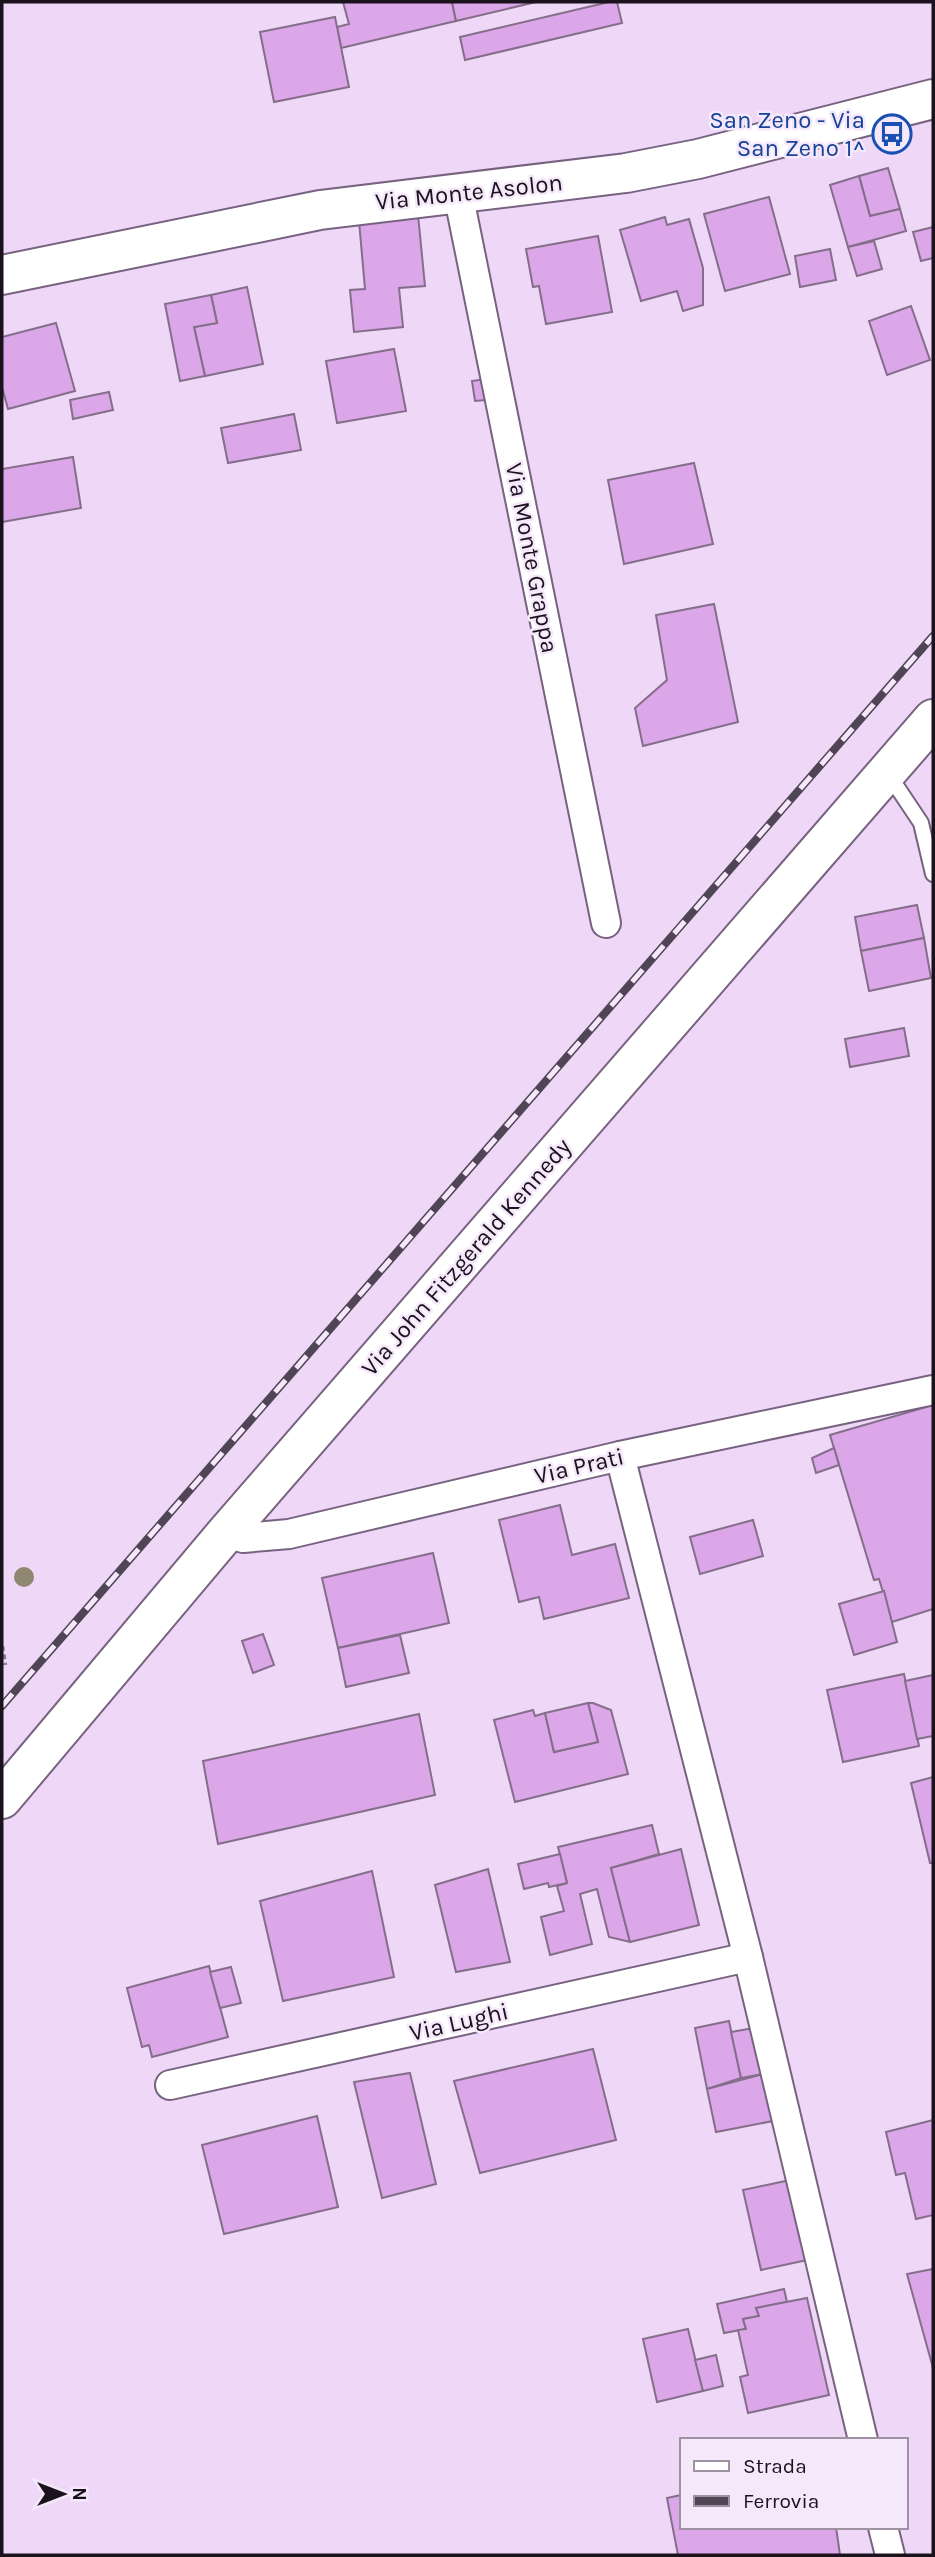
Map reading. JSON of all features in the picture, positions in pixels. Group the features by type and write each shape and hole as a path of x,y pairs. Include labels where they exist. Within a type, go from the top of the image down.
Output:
{"main road":[{"name":"Via Monte Asolon","path":"2,275 320,210 626,173 674,164 933,99"},
{"name":"Via John Fitzgerald Kennedy","path":"2,1799 226,1533 933,719"}],"street":[{"name":"Via Monte Grappa","path":"458,193 606,923"},
{"name":"Via Prati","path":"226,1533 243,1538 289,1534 620,1456 933,1390"},
{"path":"620,1456 748,1957 863,2438"},
{"name":"Via Lughi","path":"170,2085 748,1957"},
{"path":"884,2529 890,2555"}],"lane":[{"path":"887,771 921,823 933,874"}],"path":[{"path":"2,1646 5,1665"}],"building":[{"path":"343,2 452,2 456,21 341,48 337,27 349,24"},
{"path":"452,2 536,2 456,21"},
{"path":"617,2 622,23 465,60 460,37"},
{"path":"335,17 349,87 274,102 260,32"},
{"path":"888,168 900,209 870,216 859,176"},
{"path":"859,176 870,216 900,209 906,231 848,247 830,185"},
{"path":"769,197 790,274 725,291 704,214"},
{"path":"418,215 425,286 399,288 403,327 354,332 350,290 365,289 359,221"},
{"path":"665,217 667,225 689,219 703,268 703,305 683,311 677,291 641,301 620,230"},
{"path":"933,227 933,258 921,261 913,232"},
{"path":"598,236 612,312 546,324 539,286 533,287 526,249"},
{"path":"874,241 882,269 857,276 848,247"},
{"path":"830,249 836,280 800,287 795,256"},
{"path":"247,287 263,364 205,376 194,327 217,323 211,295"},
{"path":"211,295 217,323 194,327 205,376 180,381 165,304"},
{"path":"911,306 930,360 887,375 869,321"},
{"path":"56,323 75,391 8,409 2,387 2,337"},
{"path":"394,349 406,411 337,423 326,361"},
{"path":"493,378 496,399 475,401 472,381"},
{"path":"109,392 113,410 73,419 70,400"},
{"path":"294,414 301,450 228,463 221,428"},
{"path":"73,457 81,508 2,522 2,469"},
{"path":"694,463 713,544 624,564 608,480"},
{"path":"714,604 738,722 643,746 635,708 667,680 656,615"},
{"path":"917,905 924,938 861,951 855,917"},
{"path":"924,938 931,978 869,991 861,951"},
{"path":"904,1028 909,1056 850,1067 845,1039"},
{"path":"933,1405 933,1609 892,1622 879,1579 874,1580 830,1435"},
{"path":"834,1448 839,1465 816,1473 812,1458"},
{"path":"560,1505 572,1555 615,1544 629,1598 544,1619 539,1597 519,1602 499,1520"},
{"path":"753,1520 763,1556 700,1574 690,1537"},
{"path":"433,1553 449,1623 338,1648 322,1578"},
{"path":"884,1591 897,1642 854,1655 839,1604"},
{"path":"263,1634 274,1665 253,1673 242,1641"},
{"path":"400,1635 409,1673 346,1687 338,1648"},
{"path":"904,1674 919,1746 843,1762 827,1690"},
{"path":"933,1675 933,1736 917,1739 905,1681"},
{"path":"588,1703 611,1710 628,1774 515,1802 494,1720 533,1710 535,1716 545,1713 554,1752 598,1742"},
{"path":"588,1703 598,1742 554,1752 545,1713"},
{"path":"419,1714 435,1795 218,1844 203,1761"},
{"path":"933,1777 933,1863 930,1863 911,1783"},
{"path":"652,1825 659,1854 611,1868 630,1942 609,1937 597,1889 580,1894 592,1944 550,1955 541,1917 564,1911 557,1886 567,1883 558,1847"},
{"path":"681,1849 699,1925 630,1942 611,1868"},
{"path":"560,1854 567,1883 549,1887 548,1883 524,1889 518,1864"},
{"path":"488,1869 510,1962 456,1972 435,1885"},
{"path":"372,1871 394,1977 283,2001 260,1901"},
{"path":"209,1966 228,2037 152,2057 149,2045 142,2047 127,1988"},
{"path":"231,1967 241,2003 220,2008 210,1972"},
{"path":"729,2021 741,2078 707,2089 695,2028"},
{"path":"754,2028 763,2074 741,2078 731,2032"},
{"path":"593,2049 616,2140 480,2173 454,2081"},
{"path":"410,2073 436,2184 382,2198 354,2082"},
{"path":"763,2074 773,2121 716,2132 707,2089"},
{"path":"317,2116 338,2207 224,2234 202,2145"},
{"path":"933,2120 933,2215 916,2219 905,2173 896,2175 886,2132"},
{"path":"795,2179 812,2259 761,2270 743,2190"},
{"path":"933,2269 933,2368 907,2274"},
{"path":"784,2289 787,2302 756,2308 759,2316 743,2319 746,2329 724,2333 717,2304"},
{"path":"807,2298 829,2395 748,2413 740,2377 748,2375 738,2330 746,2329 743,2319 759,2316 756,2308"},
{"path":"688,2329 703,2391 657,2402 643,2339"},
{"path":"716,2355 723,2386 703,2391 695,2360"},
{"path":"680,2495 680,2529 836,2529 840,2555 678,2555 667,2498"}],"railway":[{"path":"2,1706 933,636"}],"place":[{"name":"San Zeno - Via San Zeno 1^","path":"892,134"}]}
